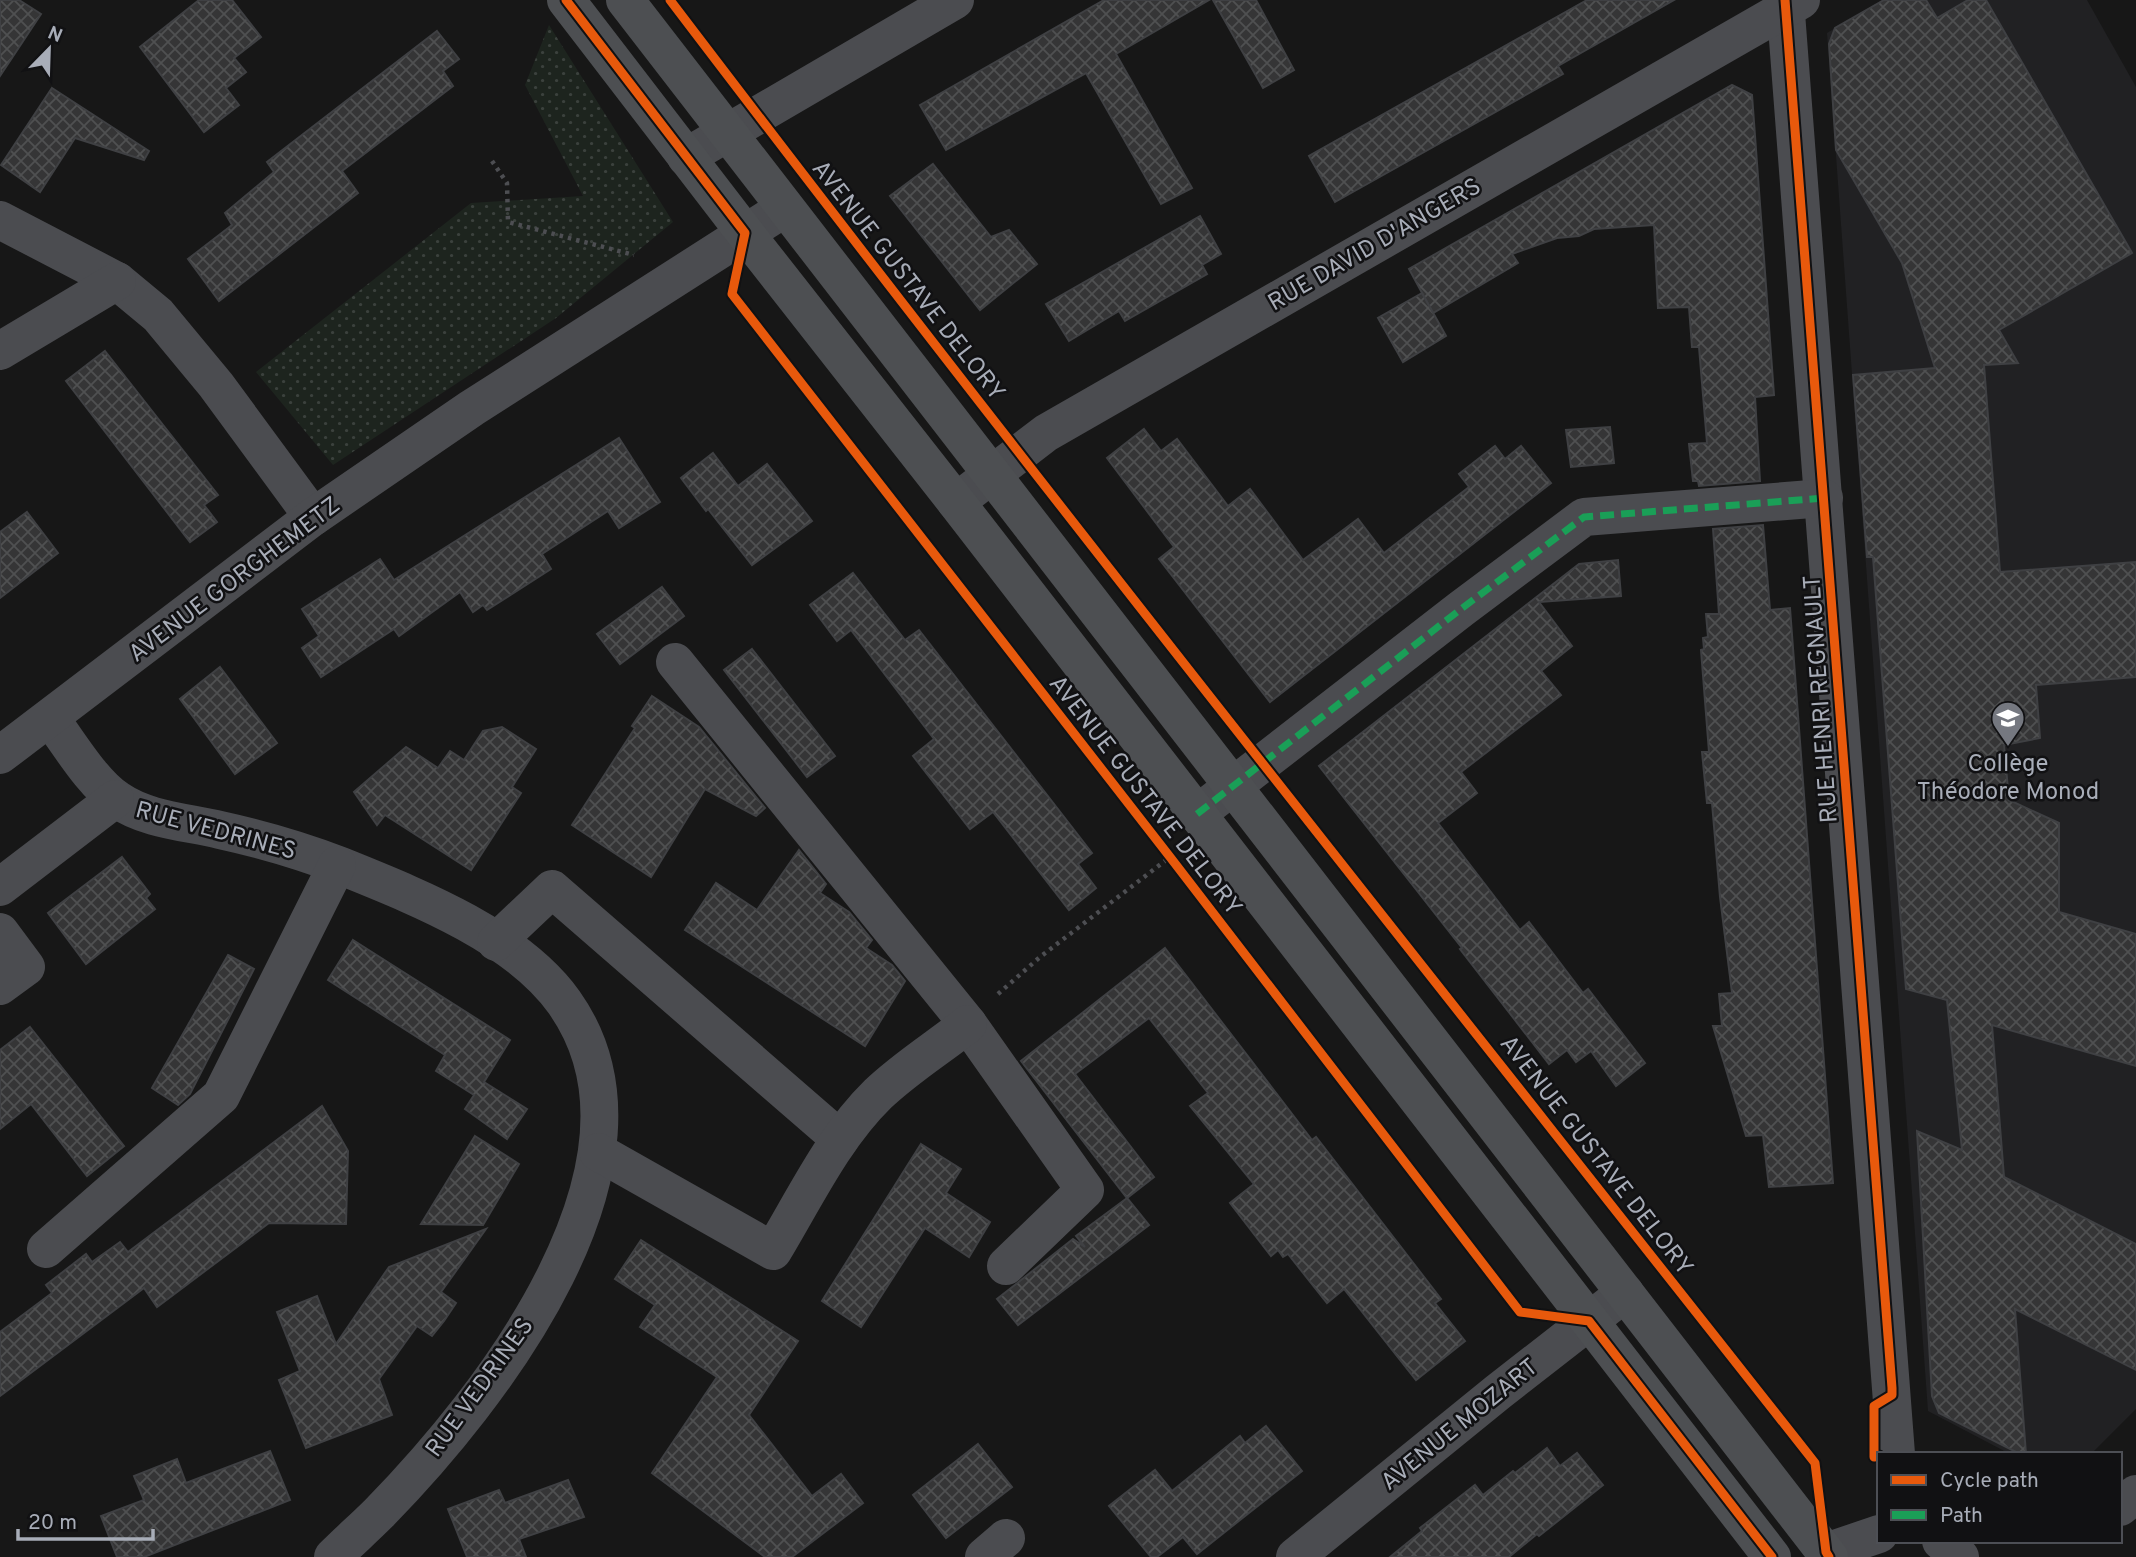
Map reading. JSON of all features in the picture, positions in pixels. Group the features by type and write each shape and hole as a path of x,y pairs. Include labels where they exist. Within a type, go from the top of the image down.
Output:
{"main road":[{"name":"AVENUE GUSTAVE DELORY","path":"566,0 1772,1557"},
{"path":"625,0 1625,1293 1824,1555"}],"street":[{"path":"686,157 955,0"},
{"name":"RUE DAVID D'ANGERS","path":"956,502 1019,452 1058,426 1790,3"},
{"name":"RUE HENRI REGNAULT","path":"1790,3 1824,498 1896,1452"},
{"name":"AVENUE GORGHEMETZ","path":"0,755 313,517 472,408 785,208"},
{"path":"0,220 117,281 139,298 179,339 216,385 313,517"},
{"path":"0,351 117,281"},
{"path":"1202,820 1233,786 1584,517 1824,498"},
{"path":"675,662 968,1024 1085,1190 1006,1266"},
{"name":"RUE VEDRINES","path":"50,718 97,781 115,799 130,808 154,816 235,833 337,865 437,908 496,942 544,979 563,1001 585,1040 594,1063 598,1090 598,1152 586,1204 553,1279 515,1345 485,1388 416,1473 334,1557"},
{"path":"0,887 115,799"},
{"path":"46,1249 221,1096 337,865"},
{"path":"496,942 552,889 840,1139"},
{"path":"0,932 26,967 0,986"},
{"path":"598,1152 773,1251 840,1139 878,1094 968,1024"},
{"name":"AVENUE MOZART","path":"1295,1557 1625,1293"},
{"path":"2122,1505 2136,1494"},
{"path":"1824,1555 1877,1535"},
{"path":"1943,1543 1960,1557"}],"path":[{"path":"492,161 507,184 508,222 689,269"},
{"path":"968,1024 1040,957 1170,857 1202,820"}],"shaded area":[{"name":"Collège Théodore Monod","path":"1882,0 2087,0 2136,87 2136,1409 2093,1452 2006,1452 1928,1411 1827,33"},
{"path":"549,25 673,222 556,318 333,465 256,372 471,203 583,196 525,85"}],"building":[{"path":"0,0 19,0 41,14 0,76"},
{"path":"199,0 232,0 261,37 234,58 246,72 226,88 239,105 204,132 140,47"},
{"path":"1104,0 1209,0 1116,54 1192,188 1161,204 1086,73 946,150 920,105"},
{"path":"1213,0 1256,0 1294,70 1263,88"},
{"path":"1587,0 1674,0 1558,66 1563,74 1335,202 1309,156"},
{"name":"Collège Théodore Monod","path":"1884,0 1926,0 1937,18 1968,0 1986,0 2132,253 1999,330 2018,363 1984,365 2000,572 2136,562 2136,677 2036,685 2040,738 2004,745 2009,800 2059,823 2059,912 2136,934 2136,1066 1992,1025 2004,1177 2136,1244 2136,1370 2015,1309 2026,1452 2016,1452 1939,1413 1932,1396 1917,1131 1962,1150 1947,1000 1906,989 1873,557 1867,557 1853,375 1935,368 1902,263 1836,150 1829,44 1835,28"},
{"path":"437,31 459,59 443,71 453,86 342,171 358,193 219,301 188,259 232,225 225,213 274,172 267,162"},
{"path":"1732,85 1752,95 1774,395 1755,397 1760,481 1699,486 1698,481 1693,481 1689,444 1707,443 1699,347 1692,347 1689,307 1658,308 1654,225 1594,229 1579,236 1557,238 1512,254 1518,263 1433,313 1409,269"},
{"path":"52,88 149,151 144,160 75,138 40,192 1,165"},
{"path":"933,164 991,237 1009,230 1037,264 980,310 890,196"},
{"path":"1200,216 1221,254 1202,265 1207,274 1125,321 1119,311 1069,341 1046,304"},
{"path":"1422,293 1446,336 1403,362 1378,318"},
{"path":"105,351 218,495 204,505 217,522 190,542 66,381"},
{"path":"1610,427 1614,463 1571,467 1566,430"},
{"path":"1144,429 1161,451 1177,439 1228,506 1250,489 1303,560 1358,519 1384,553 1469,487 1459,474 1495,446 1505,459 1521,446 1551,483 1270,702 1159,559 1174,547 1107,458"},
{"path":"619,438 660,502 619,528 608,511 542,554 551,569 487,610 483,605 473,612 460,592 399,636 394,629 321,677 302,648 319,636 302,609 380,559 394,580"},
{"path":"713,453 738,486 767,464 812,521 752,565 681,478"},
{"path":"27,512 58,553 0,598 0,532"},
{"path":"1763,525 1770,610 1790,608 1833,1183 1769,1187 1763,1135 1746,1136 1713,1026 1722,1026 1719,994 1732,993 1712,803 1707,803 1702,752 1709,752 1701,650 1704,649 1703,638 1708,637 1706,614 1719,614 1713,529"},
{"path":"1618,560 1621,596 1539,602 1572,646 1541,671 1561,695 1461,772 1477,793 1438,823 1520,930 1529,922 1583,993 1588,989 1645,1063 1616,1086 1591,1051 1576,1062 1567,1050 1549,1064 1319,766 1579,564"},
{"path":"853,573 905,640 919,630 1092,853 1078,864 1096,888 1069,910 993,812 970,829 913,756 934,739 851,630 837,641 810,605"},
{"path":"662,587 684,616 620,664 597,634"},
{"path":"752,649 835,756 807,777 724,670"},
{"path":"220,667 277,743 235,774 180,699"},
{"path":"652,696 699,727 765,808 756,816 705,789 651,877 572,825 635,728 632,726"},
{"path":"502,727 536,749 512,787 521,793 471,870 385,815 377,825 354,792 406,747 438,768 450,751 464,760 483,731"},
{"path":"799,850 826,884 820,893 849,912 872,940 866,948 892,965 905,981 865,1046 685,930 716,883 757,910"},
{"path":"122,857 150,894 146,898 155,909 86,964 48,913"},
{"path":"353,940 510,1040 484,1082 527,1109 507,1139 465,1109 474,1095 436,1071 445,1055 328,980"},
{"path":"1165,948 1312,1140 1316,1137 1441,1299 1435,1303 1465,1341 1416,1380 1344,1289 1327,1303 1288,1254 1283,1257 1278,1250 1271,1256 1230,1203 1254,1184 1190,1106 1208,1093 1149,1018 1075,1074 1154,1177 1127,1198 1021,1061"},
{"path":"228,955 254,969 190,1094 178,1105 152,1088"},
{"path":"30,1027 124,1146 87,1176 31,1104 0,1129 0,1050"},
{"path":"322,1106 348,1151 346,1224 269,1223 157,1307 144,1288 0,1396 0,1332 52,1293 46,1285 86,1254 92,1262 120,1242 128,1252"},
{"path":"475,1136 519,1164 483,1225 421,1224"},
{"path":"921,1144 961,1169 946,1193 990,1222 969,1257 925,1228 861,1327 822,1301"},
{"path":"1127,1198 1149,1225 1018,1325 997,1299 1073,1239 1085,1247 1076,1236"},
{"path":"486,1229 441,1292 456,1303 444,1321 432,1336 417,1326 379,1379 392,1415 306,1448 279,1380 300,1371 277,1312 317,1296 336,1344 389,1267"},
{"path":"641,1240 798,1341 749,1415 812,1496 841,1474 863,1503 792,1557 765,1557 652,1473 717,1377 640,1327 655,1305 615,1279"},
{"path":"1266,1426 1302,1471 1197,1554 1183,1537 1157,1557 1151,1557 1109,1506 1155,1470 1172,1491 1240,1436 1245,1443"},
{"path":"978,1444 1012,1487 946,1538 913,1495"},
{"path":"1547,1448 1560,1466 1577,1453 1603,1485 1509,1557 1390,1557 1422,1531 1420,1528 1475,1485 1483,1495"},
{"path":"270,1451 290,1500 144,1557 117,1557 101,1516 144,1500 134,1476 177,1459 186,1483"},
{"path":"568,1480 584,1517 519,1539 526,1557 467,1557 448,1509 499,1490 505,1503"}],"marked path":[{"path":"1197,814 1584,517 1824,498"}],"cycle path":[{"path":"566,0 745,233 732,294 1520,1312 1589,1321 1772,1557"},
{"path":"670,0 1096,551 1815,1463 1826,1552 1829,1557"},
{"path":"1785,0 1892,1388 1892,1395 1874,1406 1874,1457 1877,1456"}],"place":[{"name":"Collège Théodore Monod","path":"2008,748"}]}
